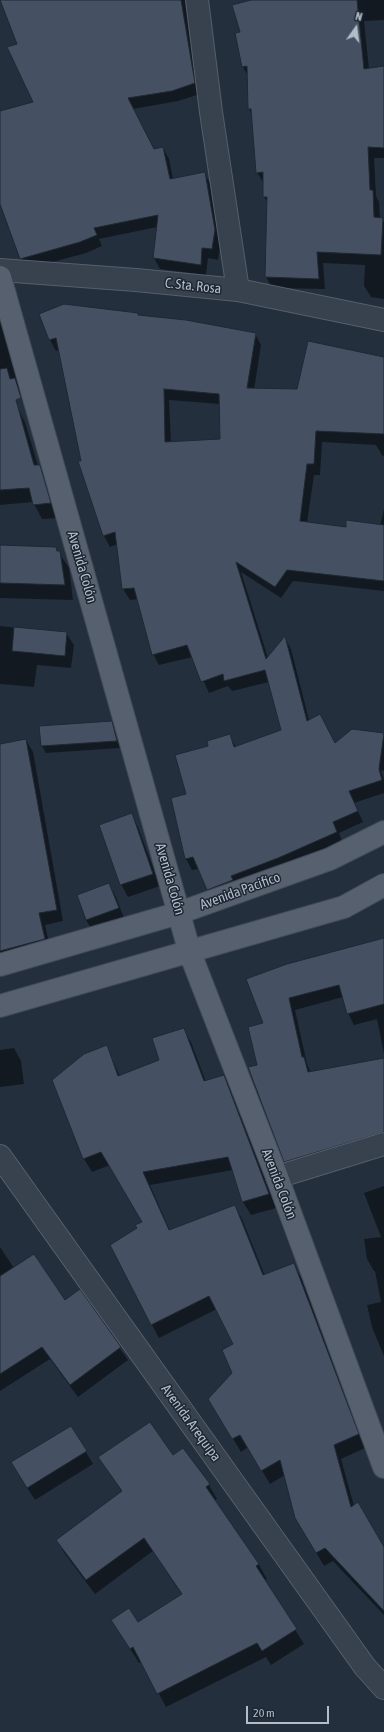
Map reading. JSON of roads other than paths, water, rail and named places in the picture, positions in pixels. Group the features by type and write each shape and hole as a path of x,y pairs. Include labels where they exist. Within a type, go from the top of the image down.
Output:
{"main road":[{"name":"Avenida Colón","path":"0,277 190,953 380,1446 384,1467"},
{"name":"Avenida Pacifico","path":"0,965 179,913 330,859 384,832"},
{"path":"0,1006 190,953 344,907 384,885"}],"street":[{"path":"197,0 238,290"},
{"name":"C. Sta. Rosa","path":"0,270 136,280 238,290 384,320"},
{"path":"277,1177 384,1144"},
{"name":"Avenida Arequipa","path":"0,1156 361,1661 384,1688"}]}
